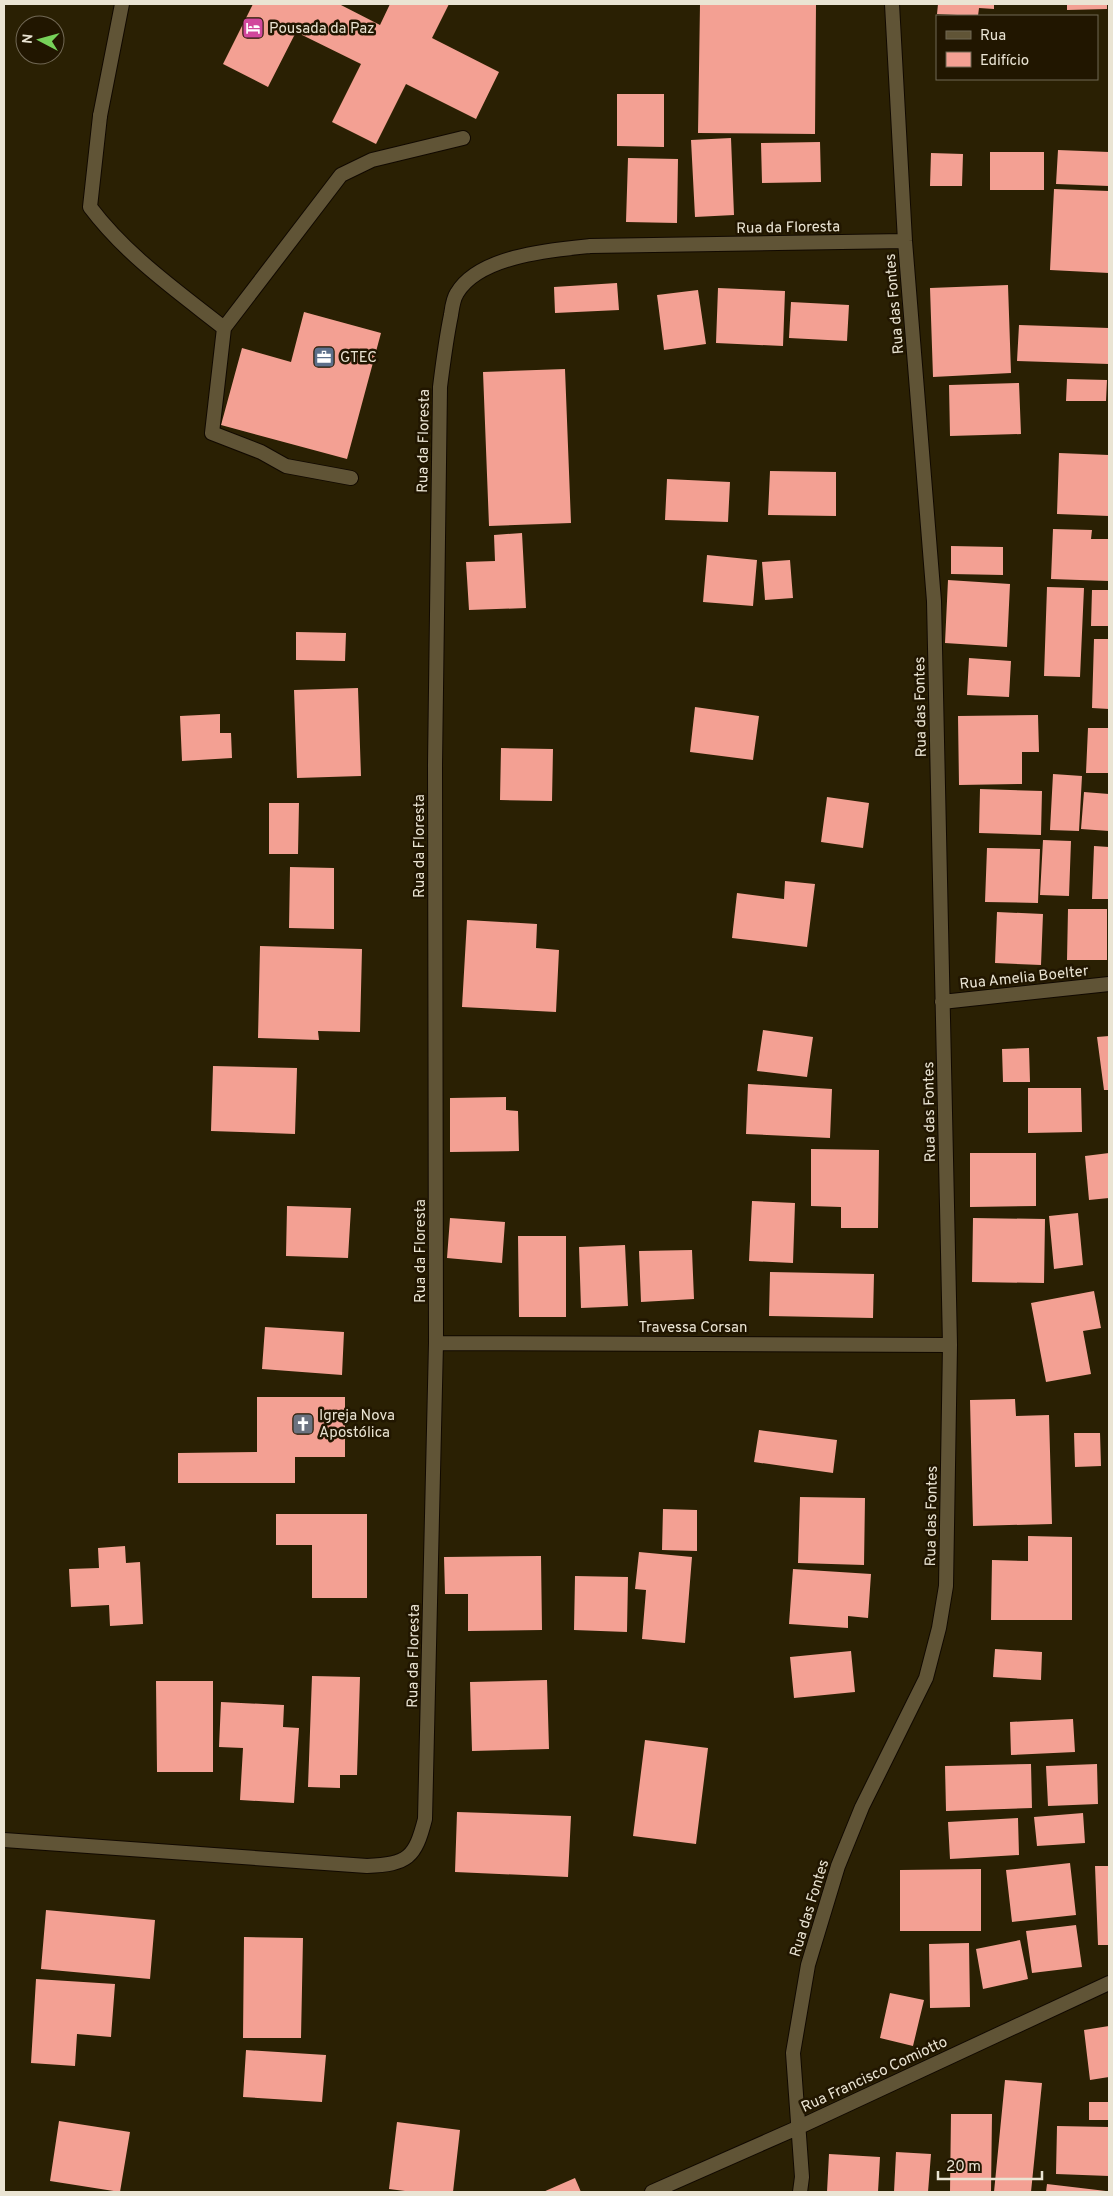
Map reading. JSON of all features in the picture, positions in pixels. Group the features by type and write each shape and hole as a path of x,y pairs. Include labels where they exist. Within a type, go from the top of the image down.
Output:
{"street":[{"path":"122,4 100,116 90,206 108,231 168,284 224,328"},
{"name":"Rua das Fontes","path":"800,2192 802,2177 793,2053 808,1965 838,1866 862,1807 926,1678 939,1628 946,1586 950,1345 934,600 905,241 892,4"},
{"path":"351,478 286,466 261,452 212,433 224,328 342,175 372,160 462,138"},
{"name":"Rua da Floresta","path":"4,1840 367,1866 389,1865 407,1858 419,1843 426,1819 436,1343 435,765 440,387 444,347 455,295 466,279 480,270 548,250 590,246 905,241"},
{"name":"Rua Amelia Boelter","path":"942,1002 1109,984"},
{"name":"Travessa Corsan","path":"436,1343 950,1345"},
{"path":"4,1840 4,1845"},
{"name":"Rua Francisco Comiotto","path":"652,2192 797,2128 1109,1983"}],"building":[{"path":"253,4 339,4 380,25 390,4 449,4 432,38 499,72 476,119 406,84 376,144 332,122 361,64 296,32 268,87 223,64"},
{"path":"700,4 816,4 815,134 698,133"},
{"path":"938,4 994,4 994,9 979,8 978,15 937,14"},
{"path":"1067,4 1107,4 1107,9 1067,10"},
{"path":"617,94 664,94 664,147 617,146"},
{"path":"731,138 734,215 695,217 691,140"},
{"path":"820,142 821,182 762,183 761,143"},
{"path":"1058,150 1109,152 1109,186 1056,184"},
{"path":"990,152 1044,152 1044,190 990,190"},
{"path":"931,153 963,154 962,186 930,186"},
{"path":"628,158 678,159 677,223 626,222"},
{"path":"1054,189 1109,191 1109,273 1050,270"},
{"path":"617,283 619,310 555,313 554,287"},
{"path":"1008,285 1011,373 933,377 930,288"},
{"path":"718,288 785,291 783,346 716,343"},
{"path":"698,290 706,344 664,350 657,295"},
{"path":"791,302 849,305 847,341 789,338"},
{"path":"304,312 381,333 347,459 221,425 242,348 291,362"},
{"path":"1019,325 1109,328 1109,364 1017,361"},
{"path":"565,369 571,523 489,526 483,372"},
{"path":"1067,379 1107,380 1106,401 1066,401"},
{"path":"1019,383 1021,434 950,436 949,385"},
{"path":"1059,453 1109,455 1109,516 1057,514"},
{"path":"770,471 836,472 836,516 768,515"},
{"path":"667,479 730,482 728,522 665,520"},
{"path":"1053,529 1092,530 1091,539 1109,539 1109,581 1051,579"},
{"path":"522,533 526,608 469,610 466,562 495,561 494,535"},
{"path":"951,546 1003,547 1003,575 951,574"},
{"path":"707,555 757,560 753,606 703,602"},
{"path":"790,560 793,598 765,600 762,562"},
{"path":"948,580 1010,584 1007,647 945,643"},
{"path":"1047,587 1084,588 1080,677 1044,676"},
{"path":"1092,590 1109,590 1109,626 1091,626"},
{"path":"296,632 346,633 345,661 296,660"},
{"path":"1094,639 1109,639 1109,709 1092,708"},
{"path":"969,658 1011,661 1009,697 967,695"},
{"path":"358,688 361,776 297,778 294,690"},
{"path":"695,707 759,716 753,760 690,752"},
{"path":"220,714 220,733 231,733 232,758 182,761 180,716"},
{"path":"1038,715 1039,752 1022,752 1022,784 959,785 958,716"},
{"path":"1088,728 1109,728 1109,773 1086,773"},
{"path":"501,748 553,749 552,801 500,800"},
{"path":"1053,774 1082,776 1079,831 1050,830"},
{"path":"980,789 1042,791 1041,835 979,833"},
{"path":"1084,792 1109,794 1109,831 1081,829"},
{"path":"827,797 869,803 863,848 821,842"},
{"path":"269,803 299,803 298,854 269,854"},
{"path":"1043,840 1071,841 1069,896 1040,895"},
{"path":"1094,846 1109,847 1109,899 1092,899"},
{"path":"987,848 1040,849 1038,903 985,902"},
{"path":"290,867 334,868 334,929 289,928"},
{"path":"785,881 815,884 807,947 732,938 737,893 784,899"},
{"path":"1068,909 1107,909 1107,960 1067,960"},
{"path":"997,912 1043,914 1041,965 995,963"},
{"path":"467,920 537,924 536,948 559,950 556,1012 462,1007"},
{"path":"260,946 362,949 360,1032 318,1031 319,1040 258,1038"},
{"path":"763,1030 813,1037 807,1077 757,1071"},
{"path":"1109,1036 1109,1090 1104,1090 1097,1037"},
{"path":"1029,1048 1030,1082 1003,1082 1002,1049"},
{"path":"213,1066 297,1068 295,1134 211,1131"},
{"path":"748,1084 832,1089 830,1138 746,1134"},
{"path":"1028,1088 1081,1088 1082,1132 1028,1133"},
{"path":"506,1097 506,1110 518,1111 519,1151 450,1152 450,1098"},
{"path":"811,1149 879,1150 878,1228 841,1228 841,1207 811,1206"},
{"path":"970,1153 1036,1153 1036,1206 970,1207"},
{"path":"1109,1153 1109,1198 1089,1200 1085,1156"},
{"path":"752,1201 795,1203 793,1263 749,1261"},
{"path":"287,1206 351,1208 348,1258 286,1256"},
{"path":"1078,1213 1083,1265 1054,1269 1049,1216"},
{"path":"450,1218 505,1222 502,1263 447,1258"},
{"path":"973,1218 1045,1219 1044,1283 972,1282"},
{"path":"518,1236 566,1236 566,1317 519,1317"},
{"path":"625,1245 628,1306 581,1308 579,1247"},
{"path":"692,1250 694,1299 641,1302 639,1251"},
{"path":"770,1272 874,1274 873,1318 769,1316"},
{"path":"1094,1291 1101,1328 1083,1331 1091,1374 1046,1382 1031,1303"},
{"path":"265,1327 344,1332 342,1375 262,1369"},
{"path":"257,1397 345,1397 345,1457 295,1457 295,1483 178,1483 178,1453 257,1452"},
{"path":"1015,1399 1016,1416 1049,1415 1052,1524 973,1526 970,1400"},
{"path":"759,1430 837,1440 833,1473 754,1462"},
{"path":"1074,1433 1100,1433 1101,1466 1075,1467"},
{"path":"800,1497 865,1498 864,1565 798,1563"},
{"path":"663,1509 697,1510 697,1551 662,1550"},
{"path":"276,1514 367,1514 367,1598 312,1598 312,1545 276,1545"},
{"path":"1028,1536 1072,1537 1072,1620 991,1620 992,1560 1028,1561"},
{"path":"125,1546 126,1563 140,1562 143,1624 110,1626 109,1605 71,1607 69,1569 99,1568 98,1548"},
{"path":"639,1552 692,1557 685,1643 642,1639 646,1590 635,1589"},
{"path":"541,1556 542,1630 468,1631 468,1594 445,1594 444,1557"},
{"path":"793,1569 871,1574 868,1618 848,1616 848,1628 789,1624"},
{"path":"575,1576 628,1577 627,1632 574,1630"},
{"path":"995,1649 1042,1652 1041,1680 993,1677"},
{"path":"851,1651 855,1692 794,1698 790,1657"},
{"path":"312,1676 360,1677 357,1775 340,1775 340,1788 308,1787"},
{"path":"547,1680 549,1749 472,1751 470,1682"},
{"path":"156,1681 213,1681 213,1772 157,1772"},
{"path":"221,1702 284,1705 283,1727 299,1728 294,1803 240,1800 243,1748 219,1747"},
{"path":"1073,1719 1075,1752 1011,1755 1010,1722"},
{"path":"645,1740 708,1748 696,1844 633,1836"},
{"path":"1031,1764 1032,1808 946,1811 945,1766"},
{"path":"1097,1764 1098,1804 1048,1806 1046,1766"},
{"path":"457,1812 571,1816 568,1877 455,1872"},
{"path":"1083,1813 1085,1843 1037,1846 1034,1817"},
{"path":"1018,1818 1019,1855 950,1859 948,1822"},
{"path":"1070,1863 1076,1915 1012,1922 1006,1870"},
{"path":"1095,1866 1109,1866 1109,1945 1098,1945"},
{"path":"981,1869 981,1931 900,1931 900,1870"},
{"path":"46,1910 155,1920 150,1979 41,1969"},
{"path":"1076,1925 1082,1967 1032,1973 1026,1931"},
{"path":"244,1937 303,1938 301,2038 243,2038"},
{"path":"1020,1940 1028,1979 983,1989 976,1949"},
{"path":"969,1943 970,2007 930,2008 929,1944"},
{"path":"36,1979 115,1984 111,2037 77,2034 75,2066 31,2063"},
{"path":"890,1993 924,2000 913,2046 880,2038"},
{"path":"1109,2026 1109,2077 1090,2080 1084,2030"},
{"path":"246,2050 326,2055 322,2102 243,2097"},
{"path":"1005,2080 1042,2083 1031,2192 994,2192"},
{"path":"1089,2102 1109,2102 1109,2120 1089,2120"},
{"path":"951,2114 992,2114 991,2192 950,2192"},
{"path":"59,2121 130,2132 120,2192 50,2181"},
{"path":"397,2122 460,2130 453,2192 413,2192 389,2189"},
{"path":"1057,2126 1109,2127 1109,2176 1056,2174"},
{"path":"896,2152 931,2154 928,2192 894,2192"},
{"path":"829,2154 880,2157 878,2192 827,2192"},
{"path":"575,2178 581,2192 543,2192"},
{"path":"1047,2184 1106,2191 1106,2192 1046,2192"}],"place":[{"name":"Pousada da Paz","path":"253,28"},
{"name":"GTEC","path":"324,357"},
{"name":"Igreja Nova Apostólica","path":"303,1424"}]}
